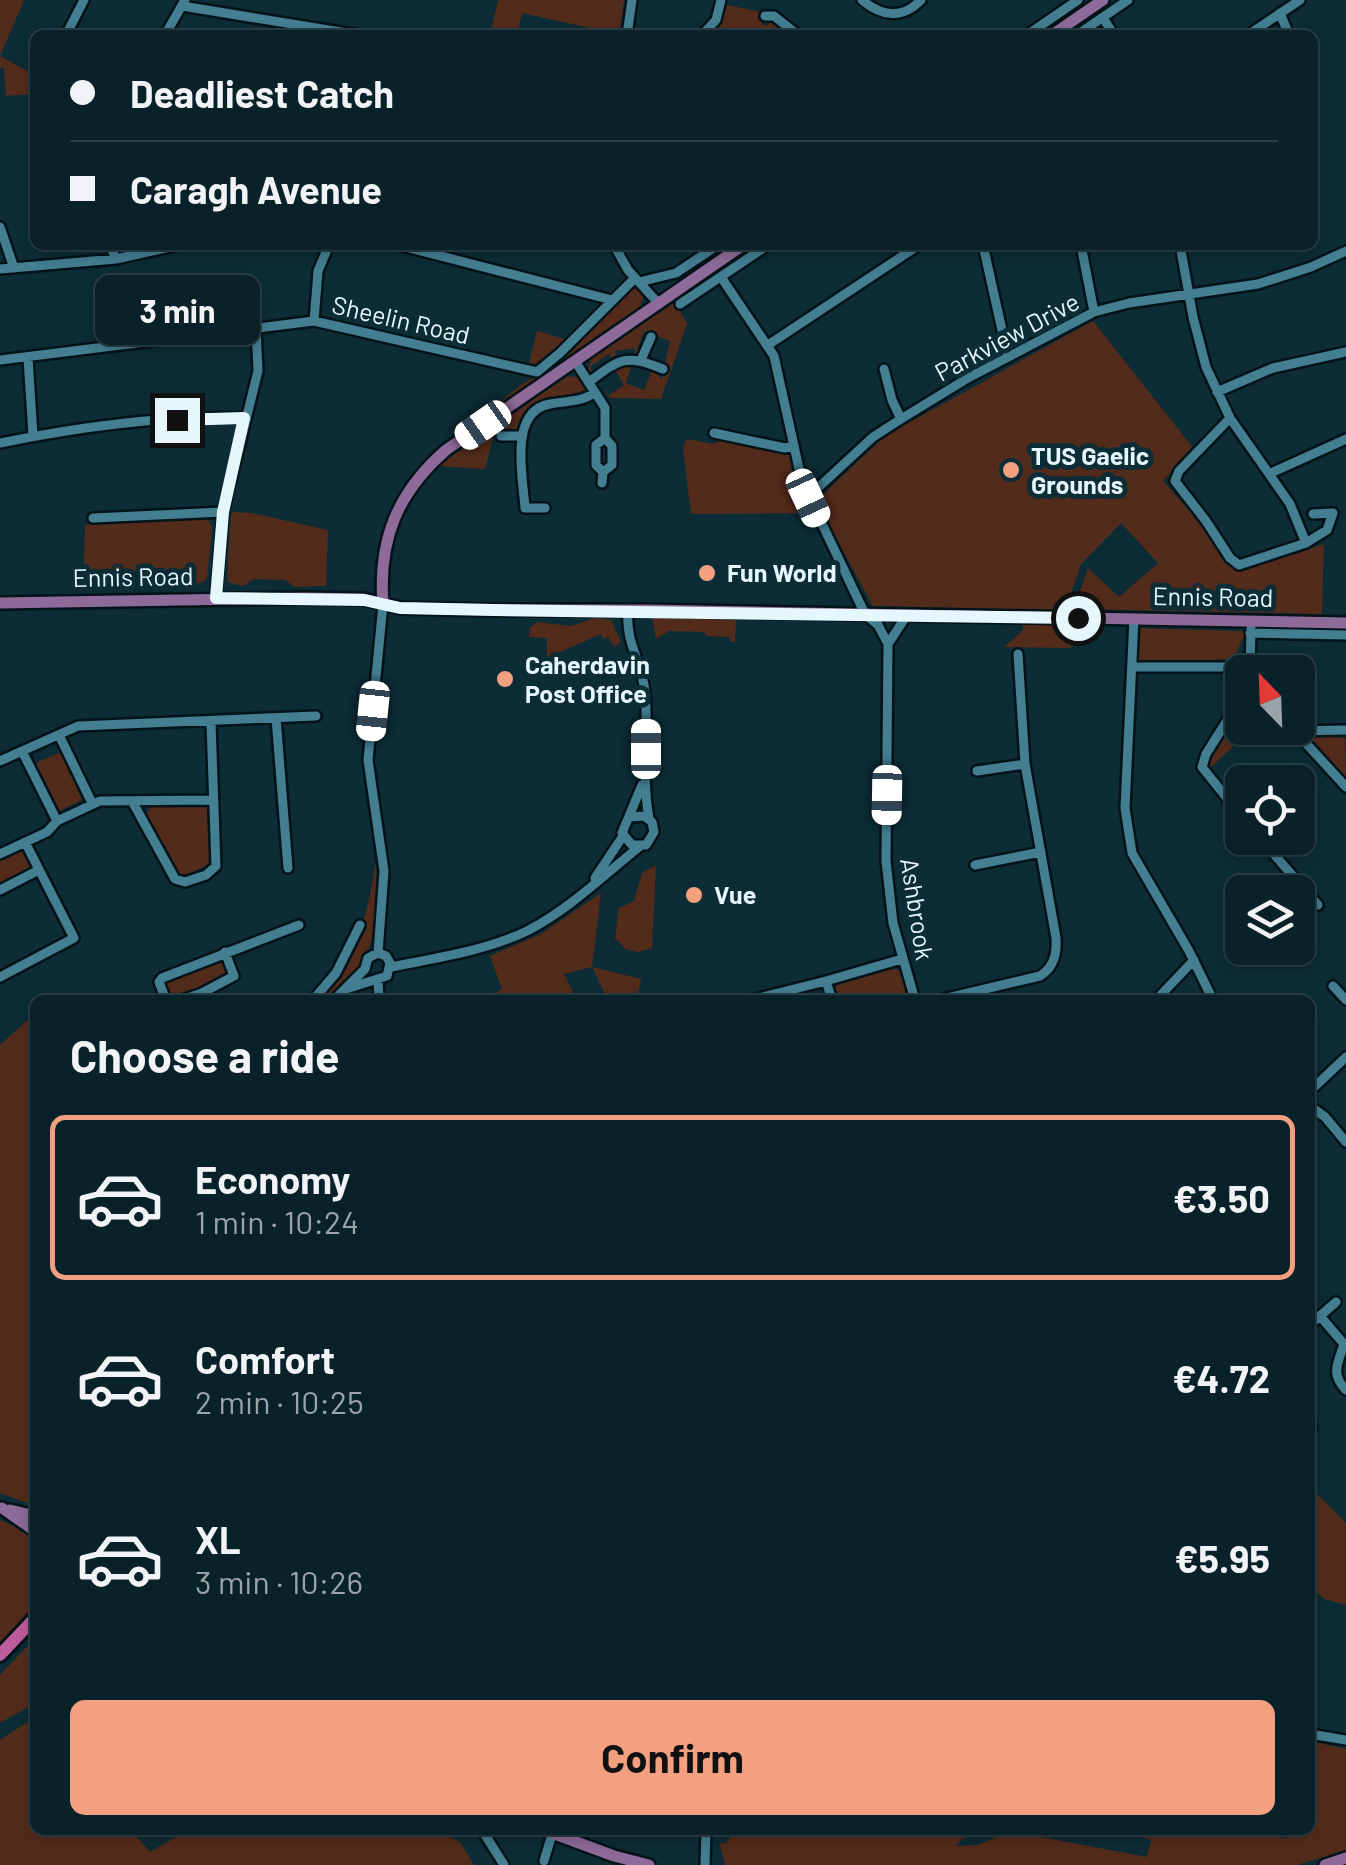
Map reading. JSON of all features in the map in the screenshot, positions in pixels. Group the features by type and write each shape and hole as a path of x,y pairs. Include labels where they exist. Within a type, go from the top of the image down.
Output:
{"highway":[{"path":"0,1655 30,1623"},
{"path":"0,1666 30,1634"}],"main road":[{"path":"1059,30 1103,0"},
{"path":"383,604 381,585 392,526 412,482 446,450 736,250"},
{"name":"Ennis Road","path":"0,604 216,598 364,600 400,608 1134,618 1251,627 1346,623"},
{"path":"1,1508 30,1515"},
{"path":"1,1508 30,1528"},
{"path":"557,1835 649,1865"},
{"path":"1326,1865 1346,1858"}],"street":[{"path":"69,30 84,0"},
{"path":"628,30 632,0"},
{"path":"707,30 716,20 721,0"},
{"path":"862,0 879,12 892,15 910,11 921,0"},
{"path":"1034,30 1078,0"},
{"path":"1085,30 1128,0"},
{"path":"1255,30 1300,0"},
{"path":"168,30 184,3 331,30"},
{"path":"1280,13 1287,30"},
{"path":"765,16 774,16 792,30"},
{"path":"1103,18 1111,30"},
{"path":"0,228 14,268"},
{"path":"112,250 116,259"},
{"path":"0,269 116,259 156,250"},
{"path":"314,320 318,271 327,250"},
{"path":"417,250 612,300"},
{"path":"617,250 659,304"},
{"path":"637,280 676,273 710,250"},
{"path":"680,304 761,250"},
{"path":"768,344 912,250"},
{"path":"984,250 1008,356"},
{"path":"1082,250 1094,312"},
{"path":"1181,250 1202,355 1217,392 1230,418 1271,473 1306,543"},
{"name":"Parkview Drive","path":"808,498 873,437 1008,356 1094,312 1129,302 1190,296 1282,278 1346,251"},
{"path":"721,277 768,344 808,498 865,614 878,625 888,644 907,615"},
{"name":"Sheelin Road","path":"0,360 314,320 532,373 560,353 637,280"},
{"path":"216,598 223,512 258,371 256,328"},
{"path":"641,360 651,337"},
{"path":"1217,392 1280,366 1346,352"},
{"path":"28,358 34,436"},
{"path":"589,382 619,360 641,360 663,369"},
{"path":"574,361 606,415 605,438 612,446 612,465 602,477 596,465 596,444 605,438"},
{"path":"884,369 902,419"},
{"path":"545,508 524,508 521,436 536,409 588,398 595,392"},
{"path":"0,442 186,418 244,418"},
{"path":"1230,418 1179,471 1176,481 1235,564 1306,543 1327,530 1337,513 1313,514"},
{"path":"714,433 792,446"},
{"path":"501,436 521,436"},
{"path":"1271,473 1346,440"},
{"path":"94,518 223,512"},
{"path":"378,954 383,845 370,789 368,760 383,604"},
{"path":"391,967 524,932 584,892 653,837 643,782 646,690 626,632 628,610"},
{"path":"1134,618 1125,812 1132,853 1211,995"},
{"path":"1250,655 1251,627 1346,635"},
{"name":"Ashbrook","path":"888,644 886,862 893,923 913,995"},
{"path":"963,995 1040,976 1052,964 1056,938 1025,764 1018,654"},
{"path":"1132,668 1225,667"},
{"path":"0,762 78,726 316,716"},
{"path":"276,718 288,868"},
{"path":"132,801 174,878 185,882 206,875 216,866 211,723"},
{"path":"1225,724 1202,767 1225,796"},
{"path":"1315,729 1346,730"},
{"path":"59,735 92,803"},
{"path":"1308,745 1346,787"},
{"path":"22,752 57,821"},
{"path":"977,771 1025,764"},
{"path":"584,892 623,836 624,824 643,782"},
{"path":"0,854 48,832 57,821 92,803 213,800"},
{"path":"139,815 150,801"},
{"path":"630,817 639,814 648,818"},
{"path":"623,836 632,846 639,847"},
{"path":"0,978 74,938 24,842"},
{"path":"976,865 1040,852"},
{"path":"1275,855 1318,905"},
{"path":"0,890 39,870"},
{"path":"164,995 158,982 162,978 299,925"},
{"path":"317,995 336,973 360,925"},
{"path":"205,995 234,976 225,952"},
{"path":"339,995 346,988 365,969 368,958 378,954 389,959 387,976 346,988"},
{"path":"771,995 902,959"},
{"path":"1161,995 1194,960"},
{"path":"365,969 375,979 378,995"},
{"path":"826,981 830,995"},
{"path":"1010,985 1011,995"},
{"path":"1333,986 1346,1000"},
{"path":"1315,1086 1346,1058"},
{"path":"1315,1110 1346,1142"},
{"path":"1315,1321 1336,1302"},
{"path":"1320,1316 1345,1344 1335,1372 1346,1390"},
{"path":"1315,1735 1346,1740"},
{"path":"485,1835 504,1865"},
{"path":"545,1864 548,1835"},
{"path":"705,1865 706,1835"}],"shaded area":[{"path":"0,0 24,0 0,56"},
{"path":"498,0 624,0 618,30 599,30 522,13 518,30 491,30"},
{"path":"727,5 761,12 757,17 765,26 774,21 786,30 713,30"},
{"path":"0,56 30,72 30,94 6,96 4,68 0,68"},
{"path":"631,287 637,287 643,297 639,310 472,425 563,357"},
{"path":"675,302 687,324 661,399 610,398 603,390 609,395 624,385 614,368 632,363 626,383 644,390 652,370 662,379 670,341 644,331 637,349 643,352 635,354 635,348 615,351 616,356 612,358 609,354 591,366 592,372 588,370 591,359"},
{"name":"TUS Gaelic Grounds","path":"1093,321 1193,448 1163,481 1227,563 1234,569 1246,569 1324,544 1322,614 1074,609 1088,568 1119,597 1158,563 1121,523 1081,564 1065,610 873,606 816,501 885,436"},
{"path":"537,331 568,340 536,368 528,367"},
{"path":"567,376 578,377 586,389 583,394 538,403 517,432 495,430 485,469 438,466"},
{"path":"726,438 790,453 811,513 691,514 683,447 687,439 713,444"},
{"path":"232,512 328,530 326,586 295,587 285,580 254,579 243,586 228,582"},
{"path":"201,517 212,528 207,578 202,583 83,590 85,525"},
{"path":"652,617 736,620 735,642 704,632 669,631 656,639"},
{"path":"595,618 611,620 621,642 614,647 601,634 547,658 547,638 529,637 530,628 537,622 571,626"},
{"path":"1023,624 1069,626 1071,648 1004,647 1023,630"},
{"path":"1136,628 1245,634 1235,655 1225,655 1225,660 1215,659 1210,664 1136,660"},
{"path":"1225,732 1225,745 1235,745 1209,769 1208,761"},
{"path":"1315,735 1345,738 1346,777 1315,745"},
{"path":"62,754 82,800 59,811 36,766"},
{"path":"205,804 211,809 210,864 186,875 177,874 146,818 150,806"},
{"path":"15,849 25,852 31,870 0,885 0,856"},
{"path":"377,857 375,920 368,951 335,995 322,995 352,949 369,899"},
{"path":"656,865 652,948 638,952 625,949 615,938 619,908 634,901 642,873"},
{"path":"601,893 592,967 564,974 574,995 491,995 502,989 490,956 541,934"},
{"path":"220,958 225,959 230,973 228,978 180,995 168,995 164,980"},
{"path":"592,967 641,979 638,995 606,995"},
{"path":"892,968 900,971 908,995 834,995 837,983"},
{"path":"30,1018 30,1504 0,1493 0,1045"},
{"path":"1315,1492 1346,1523 1346,1605 1324,1599 1315,1591"},
{"path":"0,1520 30,1534 30,1617 0,1650"},
{"path":"30,1643 30,1706 0,1723 0,1675"},
{"path":"30,1720 30,1835 135,1835 150,1852 179,1835 445,1835 460,1842 474,1865 0,1865 0,1740"},
{"path":"1315,1742 1346,1749 1346,1850 1297,1865 725,1865 720,1844 727,1843 731,1835 967,1835 955,1846 978,1845 1001,1835 1031,1835 1147,1857 1151,1840 1132,1835 1315,1835"}],"place":[{"name":"TUS Gaelic Grounds","path":"1011,470"},
{"name":"Fun World","path":"707,573"},
{"name":"Caherdavin Post Office","path":"505,679"},
{"name":"Vue","path":"694,895"}],"route":[{"path":"177,420 244,418 223,512 216,598 364,600 400,608 1078,618"}]}
